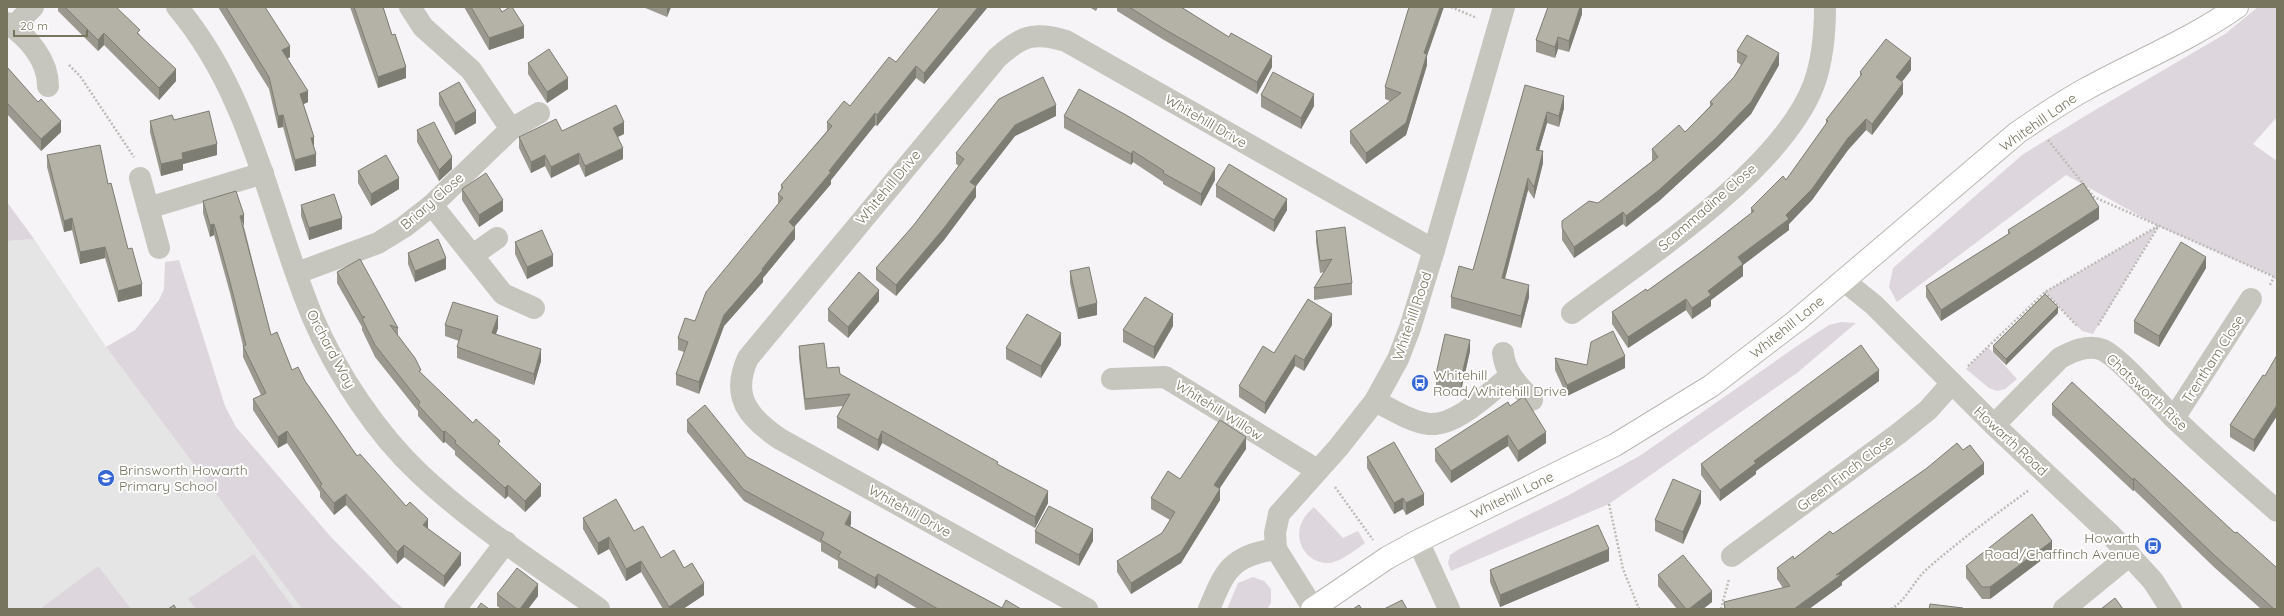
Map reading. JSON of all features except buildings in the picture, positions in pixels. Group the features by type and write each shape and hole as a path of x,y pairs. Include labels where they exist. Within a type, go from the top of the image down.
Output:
{"main road":[{"name":"Whitehill Lane","path":"1312,609 1386,558 1615,445 1674,410 1745,361 1796,321 1843,280 2035,121 2087,88 2192,35 2237,7"}],"street":[{"path":"33,7 10,25 41,57 48,73 48,86"},
{"name":"Orchard Way","path":"177,7 211,53 230,88 247,126 313,319 331,354 357,398 385,435 424,478 455,505 599,609"},
{"path":"410,7 423,27 471,70 511,129"},
{"name":"Scammadine Close","path":"1572,313 1688,226 1736,186 1783,135 1801,109 1813,86 1821,62 1825,36 1825,7"},
{"name":"Whitehill Road","path":"1276,549 1275,533 1279,514 1338,448 1375,401 1398,359 1410,328 1434,250 1501,17"},
{"name":"Whitehill Drive","path":"1087,609 780,439 759,424 747,408 741,391 741,374 748,358 997,58 1015,42 1033,36 1046,35 1066,41 1434,250"},
{"name":"Briary Close","path":"297,273 378,243 404,227 432,205 511,129 539,113"},
{"path":"148,208 263,173"},
{"path":"140,178 159,248"},
{"path":"432,205 503,294 534,308"},
{"path":"473,255 497,238"},
{"name":"Howarth Road","path":"1843,280 1874,305 1994,425 2130,555 2153,581 2172,609"},
{"name":"Trentham Close","path":"2174,418 2251,299"},
{"name":"Chatsworth Rise","path":"1994,425 2060,358 2091,341 2115,359 2174,418 2277,511"},
{"path":"1503,353 1504,362 1510,376 1532,400"},
{"path":"1375,401 1429,424 1444,423 1459,416 1510,376"},
{"name":"Whitehill Willow","path":"1112,379 1165,377 1317,470"},
{"name":"Green Finch Close","path":"1732,556 1898,434 1928,410 1952,383"},
{"path":"1418,541 1449,609"},
{"path":"455,609 506,542"},
{"path":"1208,609 1222,578 1232,566 1244,558 1276,549 1312,609"},
{"path":"2064,609 2130,555"}],"path":[{"path":"1451,7 1501,17"},
{"path":"41,57 62,56 80,76 137,161 140,178"},
{"path":"2035,121 2042,133 2094,197 2277,278"},
{"path":"1952,383 2045,292 2158,226"},
{"path":"2045,292 2091,341 2158,226"},
{"path":"1317,470 1340,493 1386,558"},
{"path":"1891,609 1895,608 1926,570 1978,527 2048,476"},
{"path":"1609,504 1623,569 1637,608"},
{"path":"1720,609 1728,586 1732,556"}],"shaded area":[{"path":"2258,7 2277,7 2277,117 2253,144 2277,161 2277,278 2158,226 2066,175 1897,302 1889,287 1893,268 2022,155 2090,113 2225,34"},
{"path":"7,202 34,239 7,241"},
{"path":"2158,226 2093,334 2082,331 2045,292"},
{"name":"Brinsworth Howarth Primary School","path":"34,239 106,347 302,609 7,609 7,241"},
{"path":"179,260 225,406 236,427 331,537 393,600 404,609 302,609 106,347 135,330 159,300 164,289 165,262"},
{"path":"1841,322 1856,323 1797,373 1609,504 1451,571 1448,563 1450,555 1459,549 1567,496 1641,455 1797,346 1829,325"},
{"path":"1988,347 2017,379 2005,389 1997,391 1989,388 1966,369"},
{"path":"1314,507 1343,538 1358,531 1365,543 1347,556 1331,563 1319,562 1313,559 1303,549 1299,536 1303,520"},
{"path":"254,554 294,609 196,609 188,599"},
{"path":"98,566 131,609 40,609"},
{"path":"1253,577 1264,581 1271,589 1271,603 1267,609 1227,609 1238,583"}],"place":[{"name":"Whitehill Road/Whitehill Drive","path":"1420,383"},
{"name":"Brinsworth Howarth Primary School","path":"106,478"},
{"name":"Howarth Road/Chaffinch Avenue","path":"2153,546"}]}
